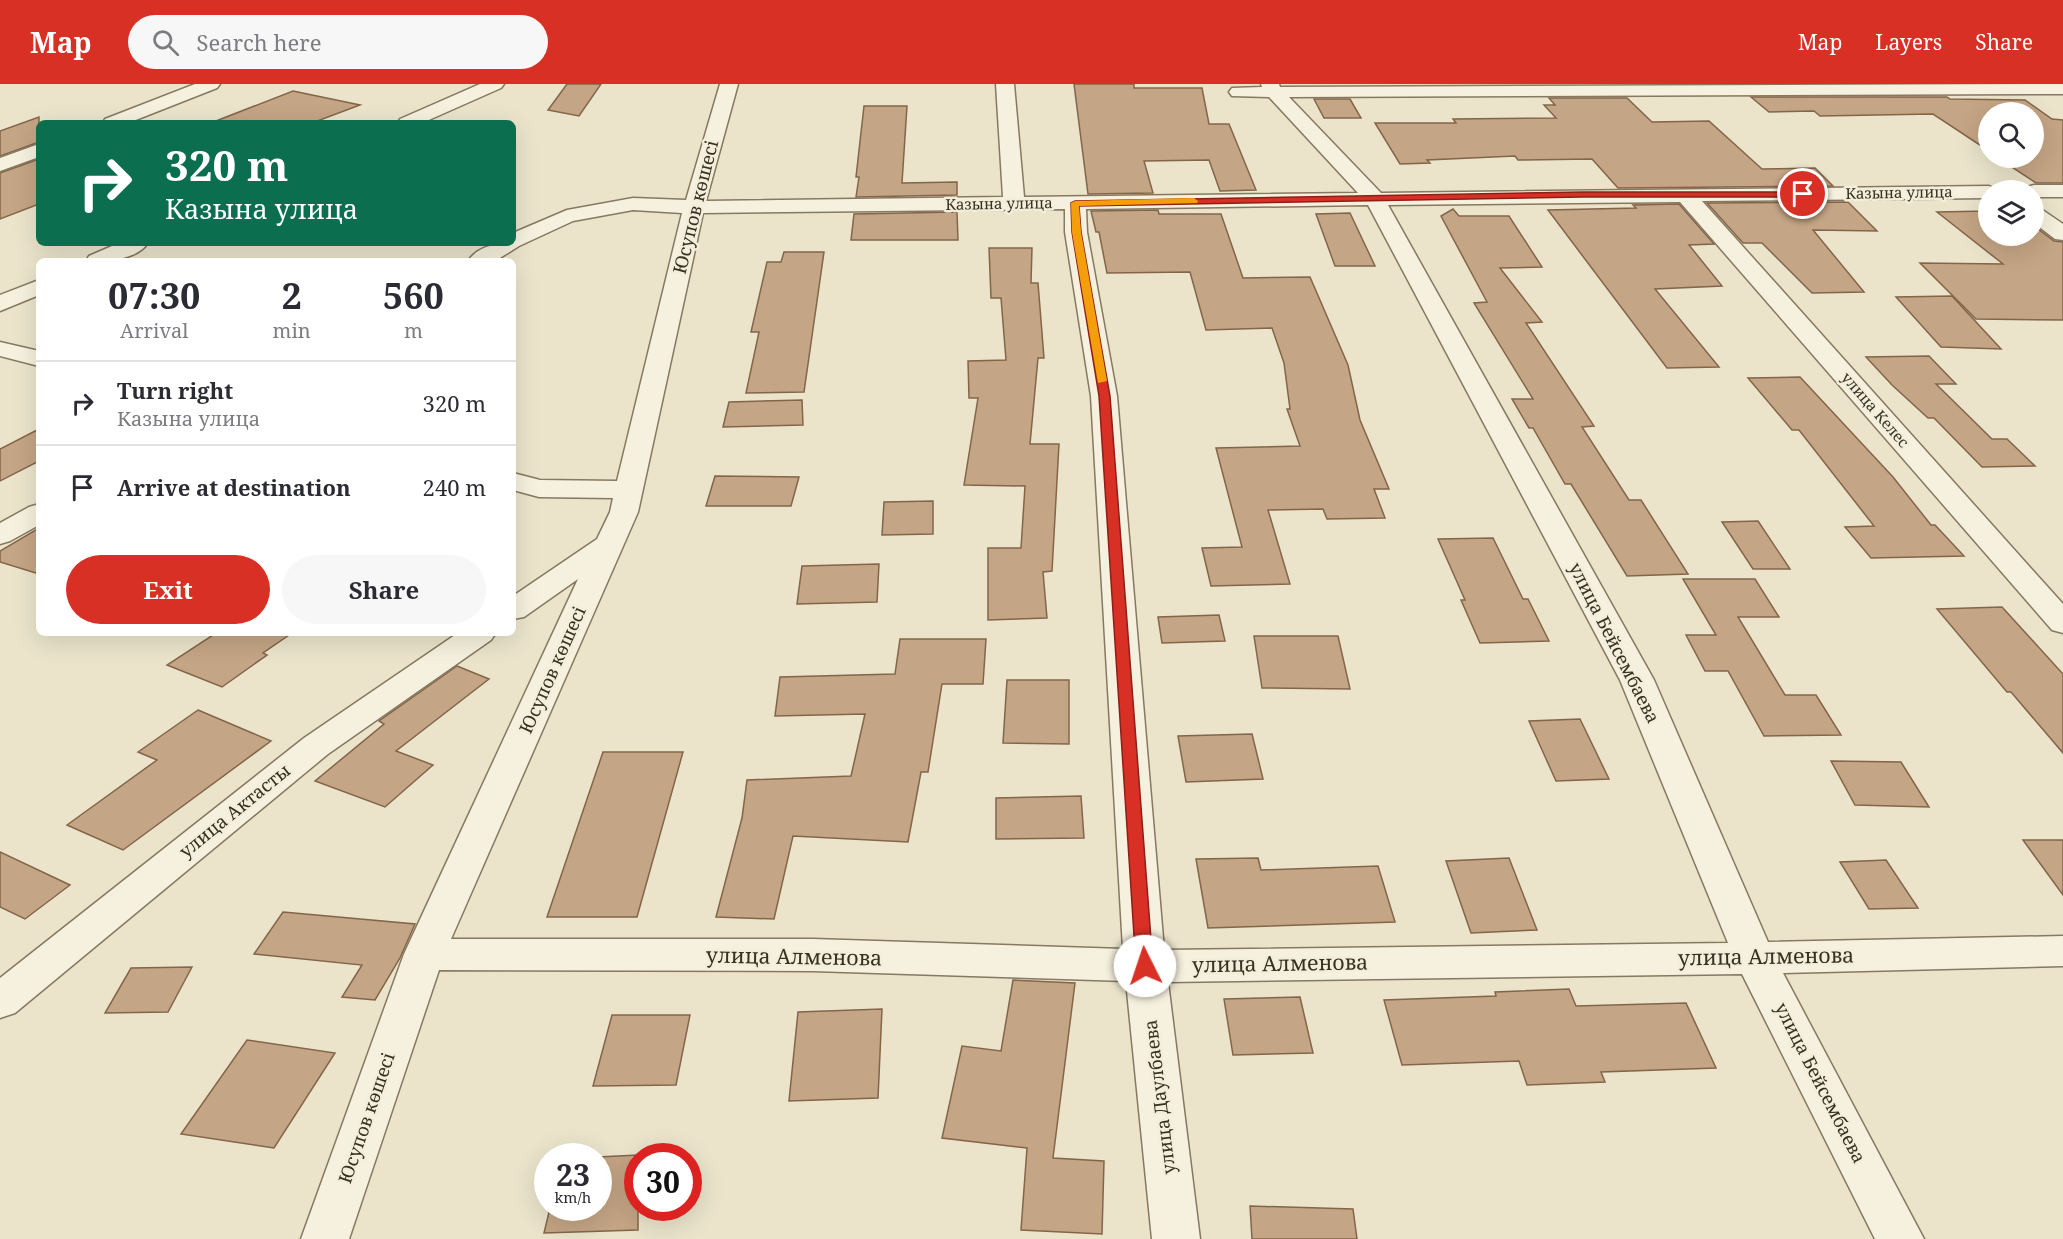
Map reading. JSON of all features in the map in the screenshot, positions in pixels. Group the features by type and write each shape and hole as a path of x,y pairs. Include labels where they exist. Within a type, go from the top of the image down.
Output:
{"street":[{"path":"120,120 211,84"},
{"path":"414,120 495,84"},
{"name":"Юсупов көшесі","path":"325,1239 424,954 624,512 694,207 729,84"},
{"path":"1005,84 1014,204"},
{"path":"1238,92 1272,88 2063,89"},
{"name":"улица Бейсембаева","path":"1272,88 1374,198 1473,376 1637,680 1755,958 1900,1239"},
{"path":"0,165 36,151"},
{"path":"2044,191 2063,191"},
{"name":"Казына улица","path":"516,240 567,216 633,204 694,207 1978,192"},
{"name":"улица Келес","path":"1686,196 2063,623"},
{"name":"улица Даулбаева","path":"1075,203 1076,232 1104,396 1145,966 1176,1239"},
{"path":"2044,220 2063,234"},
{"path":"104,258 130,246"},
{"name":"Казына улица","path":"484,258 504,246"},
{"path":"0,304 36,288"},
{"path":"0,349 36,358"},
{"path":"516,482 540,488 629,490"},
{"path":"0,535 36,515"},
{"path":"516,608 609,544"},
{"name":"улица Актасты","path":"0,1001 316,746 476,636"},
{"name":"улица Алменова","path":"424,954 813,955 1145,966 1755,958 2063,951"}],"building":[{"path":"567,84 601,84 579,116 548,110"},
{"path":"1074,84 1134,84 1134,88 1202,88 1209,124 1229,124 1256,190 1220,191 1209,160 1144,161 1153,193 1088,194"},
{"path":"293,91 360,105 320,120 219,120"},
{"path":"1751,97 1947,97 1950,99 2025,100 2028,102 1978,102 1978,144 1933,114 1820,116 1814,111 1769,112"},
{"path":"1549,98 1627,98 1652,122 1709,121 1762,169 1815,168 1833,186 1618,188 1592,159 1518,160 1515,156 1427,160 1430,163 1400,164 1375,123 1456,123 1453,119 1556,118 1544,105 1555,105"},
{"path":"1314,99 1350,99 1361,118 1324,118"},
{"path":"864,106 907,106 902,183 957,182 957,195 856,197"},
{"path":"2044,113 2052,119 2063,120 2063,183 2031,180 2013,168 2044,168"},
{"path":"39,117 39,120 36,120 36,143 0,156 0,131"},
{"path":"36,160 36,205 0,219 0,173"},
{"path":"1848,202 1877,231 1813,230 1864,292 1812,293 1762,243 1743,243 1707,203"},
{"path":"1679,204 1714,244 1689,245 1722,286 1655,289 1719,367 1667,368 1548,210 1636,208 1633,205"},
{"path":"1453,209 1459,216 1509,216 1542,267 1500,268 1542,322 1526,323 1594,426 1582,427 1629,500 1641,500 1688,574 1627,576 1571,484 1565,484 1533,428 1529,428 1512,399 1533,399 1474,303 1487,302 1441,216"},
{"path":"1158,210 1159,214 1221,214 1243,278 1310,277 1348,365 1360,420 1389,489 1374,489 1385,518 1327,519 1323,509 1268,510 1290,584 1211,586 1202,548 1242,547 1216,448 1300,446 1287,409 1290,409 1284,363 1272,328 1206,330 1190,272 1107,273 1099,232 1096,232 1091,211"},
{"path":"1978,211 1978,244 1937,212"},
{"path":"957,212 958,240 851,240 854,214"},
{"path":"1350,213 1375,266 1335,266 1316,214"},
{"path":"2044,234 2054,241 2063,242 2063,320 1976,319 1920,263 2003,264 1980,246 2044,246"},
{"path":"989,248 1032,248 1031,283 1038,283 1044,358 1038,358 1030,444 1059,444 1052,571 1043,572 1047,618 988,620 988,548 1021,548 1025,486 964,485 978,398 969,398 968,361 1006,360 1001,298 991,298"},
{"path":"784,252 824,252 804,392 746,393 759,332 751,332 767,262 781,262"},
{"path":"1952,296 2001,349 1941,347 1896,297"},
{"path":"1929,356 1956,384 1936,384 1992,439 2007,439 2035,466 1982,467 1934,418 1928,418 1866,357"},
{"path":"1800,377 1893,477 1931,525 1935,525 1964,556 1871,558 1845,527 1874,526 1799,430 1792,430 1748,378"},
{"path":"802,400 803,425 723,427 729,402"},
{"path":"36,431 36,463 0,481 0,449"},
{"path":"715,476 799,477 791,506 706,506"},
{"path":"933,501 933,534 882,535 884,502"},
{"path":"1758,521 1790,569 1753,569 1722,522"},
{"path":"36,530 36,573 0,562 0,551"},
{"path":"1493,538 1523,599 1528,599 1549,641 1480,643 1461,600 1465,600 1438,539"},
{"path":"879,564 877,602 797,604 802,566"},
{"path":"1683,579 1755,579 1779,617 1738,617 1785,695 1816,695 1841,735 1764,736 1728,671 1705,671 1686,635 1716,635"},
{"path":"2002,607 2063,674 2063,753 2011,692 2007,692 1937,609"},
{"path":"1219,615 1225,641 1162,643 1158,617"},
{"path":"211,636 288,636 263,653 267,655 222,687 167,665"},
{"path":"1254,636 1338,636 1350,689 1262,688"},
{"path":"900,639 986,639 983,684 942,684 928,772 921,772 908,842 793,836 774,919 716,917 742,818 747,780 851,776 865,714 775,716 780,677 895,674"},
{"path":"457,666 489,679 396,751 433,765 385,807 315,781 384,724 379,721"},
{"path":"1007,680 1069,680 1069,744 1003,743"},
{"path":"198,710 271,741 123,850 67,825 157,760 138,752"},
{"path":"1580,719 1609,779 1556,781 1529,721"},
{"path":"1252,734 1263,779 1186,782 1178,736"},
{"path":"603,752 683,752 637,917 547,917"},
{"path":"1831,761 1901,762 1929,807 1855,805"},
{"path":"1081,796 1084,838 996,839 996,798"},
{"path":"2023,840 2063,840 2063,895"},
{"path":"0,852 70,885 25,919 0,907"},
{"path":"1258,858 1261,870 1378,866 1395,922 1208,928 1196,859"},
{"path":"1509,858 1537,930 1471,933 1446,861"},
{"path":"1886,860 1918,908 1869,909 1840,862"},
{"path":"283,912 415,924 400,958 375,1000 342,997 362,965 254,954"},
{"path":"192,967 168,1012 105,1013 131,968"},
{"path":"1013,980 1075,983 1053,1158 1104,1161 1102,1234 1021,1230 1027,1148 942,1138 962,1046 1001,1051"},
{"path":"1569,989 1576,1006 1686,1003 1716,1068 1601,1072 1605,1082 1527,1085 1519,1061 1402,1065 1384,1000 1496,996 1495,992"},
{"path":"1300,997 1313,1053 1233,1055 1224,999"},
{"path":"882,1009 878,1098 789,1101 798,1012"},
{"path":"612,1015 690,1015 676,1085 593,1086"},
{"path":"247,1040 335,1053 274,1148 181,1134"},
{"path":"612,1156 624,1156 624,1221 638,1221 638,1230 544,1233 547,1221 612,1221"},
{"path":"1250,1206 1353,1209 1357,1239 1252,1239"}],"slow traffic":[{"path":"1102,381 1076,232 1075,203 1194,201"}],"route":[{"path":"1145,966 1104,396 1076,232 1075,203 1803,194"}]}
